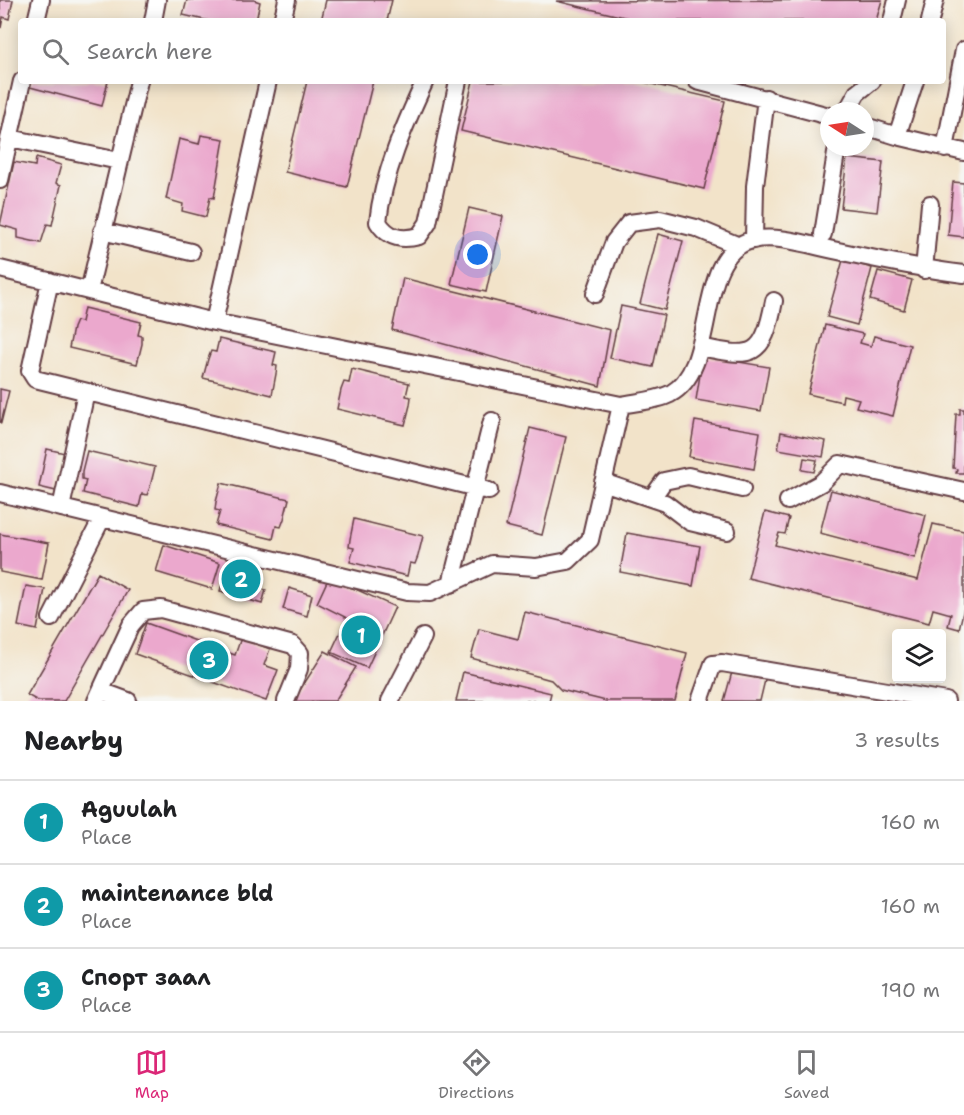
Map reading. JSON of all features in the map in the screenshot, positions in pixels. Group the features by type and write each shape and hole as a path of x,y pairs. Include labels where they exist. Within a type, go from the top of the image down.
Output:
{"street":[{"path":"37,18 41,0"},
{"path":"154,18 157,0"},
{"path":"283,18 287,0"},
{"path":"893,18 897,0"},
{"path":"931,18 935,0"},
{"path":"945,149 964,51"},
{"path":"0,180 21,84"},
{"path":"89,291 138,84"},
{"path":"214,322 267,84"},
{"path":"424,84 410,114 380,202 378,222 385,233 404,240 419,236 428,223 457,84"},
{"path":"709,84 820,113"},
{"path":"852,102 857,93 868,84"},
{"path":"897,136 914,84"},
{"path":"0,269 214,322 621,405 669,395 684,383 700,347 722,266 746,243 766,98"},
{"path":"874,129 945,149 964,152"},
{"path":"9,138 119,161"},
{"path":"823,234 836,156"},
{"path":"924,270 930,204"},
{"path":"595,294 614,242 630,223 660,219 746,243 784,240 924,270 964,274"},
{"path":"102,231 191,252"},
{"path":"50,281 30,371 36,379 482,489"},
{"path":"700,347 739,355 752,352 768,334 774,302"},
{"path":"60,508 86,392"},
{"path":"0,493 407,592 430,593 492,564 536,567 568,561 590,540 621,405"},
{"path":"452,584 482,489 492,421"},
{"path":"788,501 821,483 840,464 964,491"},
{"path":"652,498 664,481 688,476 742,489"},
{"path":"603,482 665,503 690,522 727,531"},
{"path":"51,618 102,518"},
{"path":"128,701 98,696 131,625 143,611 161,609 293,645 300,653 299,669 286,701"},
{"path":"390,701 423,637"},
{"path":"700,701 713,664 722,663 946,701"}],"building":[{"path":"0,0 13,0 9,19 3,17 1,28"},
{"path":"187,0 254,0 260,2 257,18 196,18 183,15"},
{"path":"326,0 392,0 388,18 322,18"},
{"path":"882,0 877,18 628,18 556,1"},
{"path":"31,84 107,84 102,106 30,87"},
{"path":"306,84 372,84 347,187 285,172"},
{"path":"472,84 652,84 725,101 704,189 461,131"},
{"path":"201,135 224,139 214,198 210,197 206,217 182,211 183,204 166,199 179,139 199,144"},
{"path":"36,158 61,165 56,183 61,185 52,225 47,224 41,243 18,238 18,230 0,225 14,162 35,166"},
{"path":"847,158 883,162 877,212 841,208"},
{"path":"953,182 964,183 964,237 948,235"},
{"path":"469,208 503,216 486,292 451,284"},
{"path":"658,234 683,241 665,310 640,304"},
{"path":"843,260 872,268 857,325 827,317"},
{"path":"878,271 912,280 904,310 870,300"},
{"path":"403,278 610,330 600,386 392,330"},
{"path":"621,306 664,315 653,367 610,358"},
{"path":"84,308 141,322 138,335 142,336 142,344 137,364 69,348 73,328 76,321 81,322"},
{"path":"825,325 863,334 860,343 871,346 874,336 910,345 893,416 856,407 859,399 843,395 842,402 808,394"},
{"path":"219,339 276,352 273,365 277,366 272,395 203,378 211,351 216,352"},
{"path":"703,356 769,367 761,411 696,400"},
{"path":"352,369 409,383 406,396 411,397 405,425 337,409 344,382 349,383"},
{"path":"0,389 9,391 1,423 0,422"},
{"path":"960,409 964,409 964,473 956,473 957,469 953,468 956,414 960,414"},
{"path":"695,421 760,432 754,469 689,457"},
{"path":"530,428 566,437 542,535 506,526"},
{"path":"781,432 826,441 823,457 778,449"},
{"path":"47,449 65,453 56,491 39,487"},
{"path":"87,451 155,467 147,495 142,494 139,507 83,493 86,480 82,479 82,471"},
{"path":"804,458 817,460 814,472 802,470"},
{"path":"221,483 289,499 281,527 276,526 273,539 216,525 220,511 215,510"},
{"path":"831,490 926,515 915,558 820,533"},
{"path":"765,512 789,518 785,534 779,533 775,545 918,580 933,524 964,531 964,608 959,629 948,626 951,614 933,609 929,623 748,578"},
{"path":"354,519 423,536 415,564 410,563 407,576 350,562 354,548 349,547"},
{"path":"627,533 700,546 693,586 620,572"},
{"path":"0,534 49,543 42,580 0,572"},
{"path":"164,545 220,563 212,589 156,572"},
{"path":"229,562 260,572 256,587 266,590 262,604 220,591"},
{"path":"98,573 128,590 64,701 38,701 27,695"},
{"path":"329,577 395,607 367,668 331,652 347,618 317,603"},
{"path":"26,586 45,589 37,630 18,626"},
{"path":"289,588 312,595 307,616 283,609"},
{"path":"525,612 687,653 675,701 606,701 561,690 551,680 471,658 479,629 518,639"},
{"path":"146,623 235,655 241,638 270,649 264,665 278,670 266,701 135,654"},
{"path":"325,651 356,667 335,701 293,701"},
{"path":"463,672 551,693 549,701 456,701"},
{"path":"732,672 765,680 760,701 724,701"}],"place":[{"name":"maintenance bld","path":"241,579"},
{"name":"Aguulah","path":"361,635"},
{"name":"Спорт заал","path":"209,660"}]}
